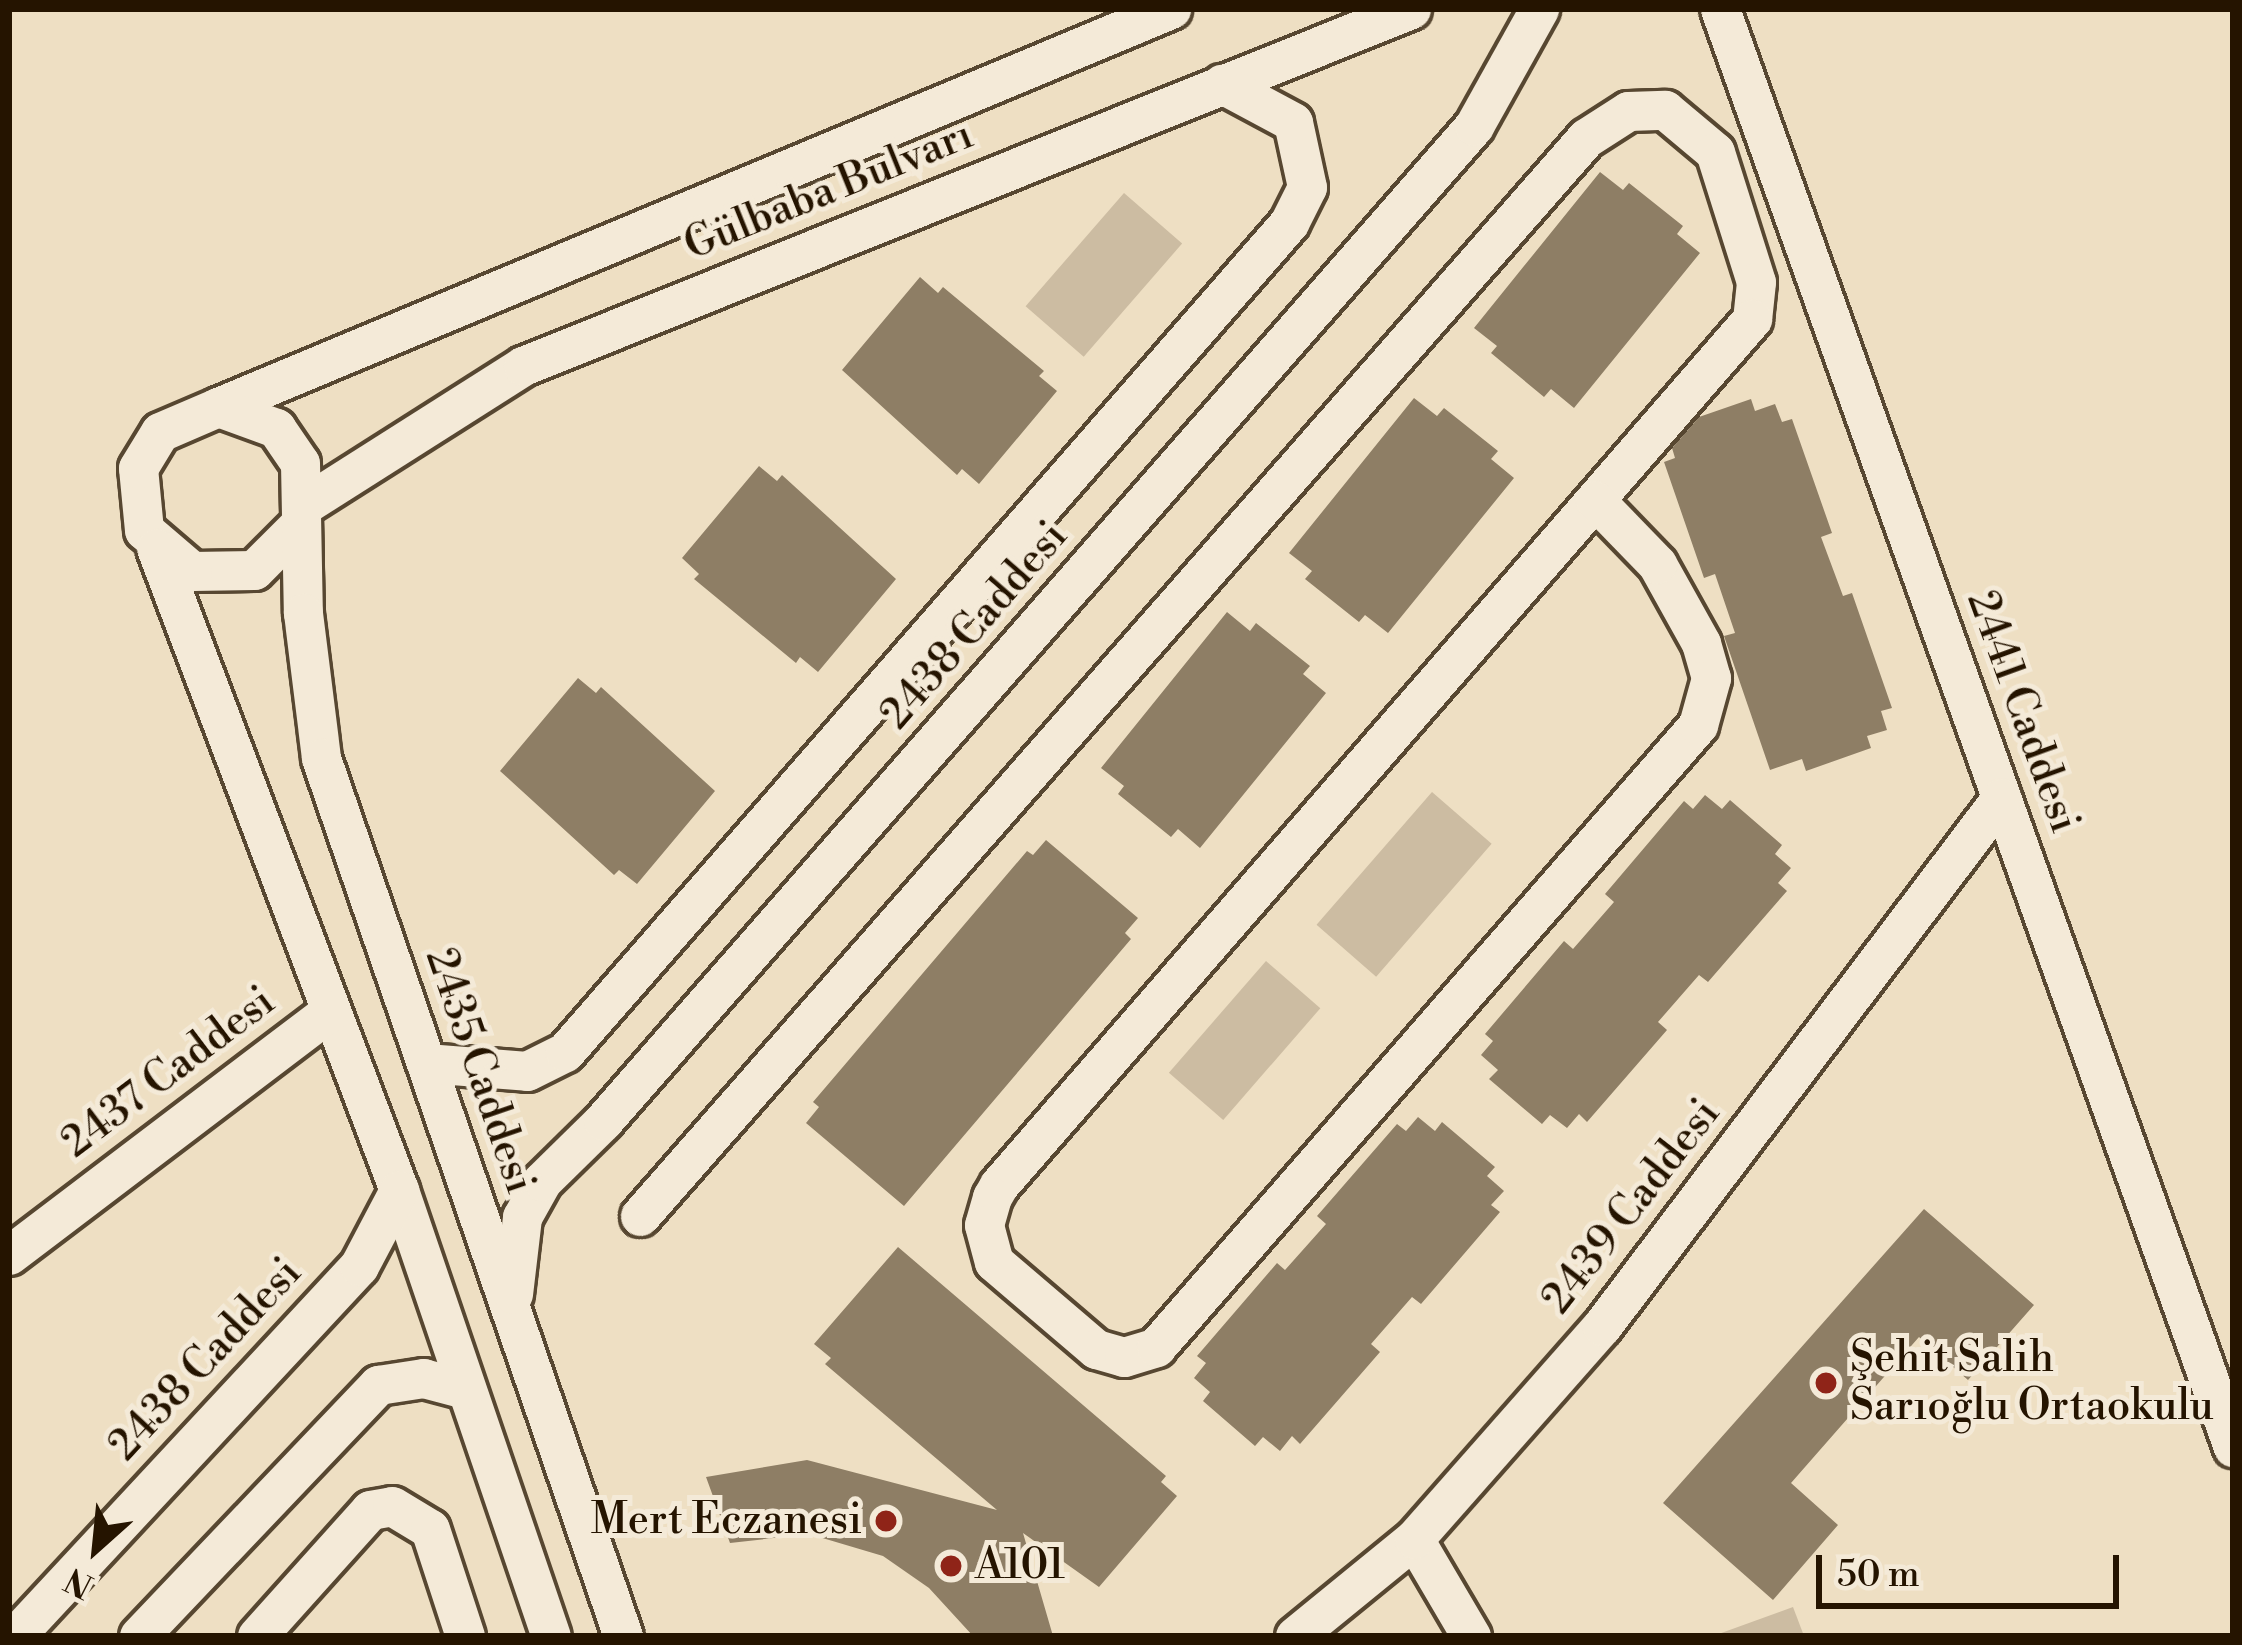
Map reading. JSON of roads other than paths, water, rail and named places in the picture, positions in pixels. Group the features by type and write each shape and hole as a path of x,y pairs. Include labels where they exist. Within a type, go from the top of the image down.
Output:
{"street":[{"name":"Gülbaba Bulvarı","path":"1171,9 160,432 138,468 137,510 156,548 192,571 234,575 273,559 301,515 523,366 1411,9"},
{"name":"2438 Caddesi","path":"512,1312 522,1217 542,1181 604,1121 1474,127 1539,9"},
{"name":"2441 Caddesi","path":"1720,9 2233,1447"},
{"name":"2438 Caddesi","path":"426,1063 527,1071 565,1052 1289,223 1307,187 1293,122 1222,84"},
{"path":"640,1216 1598,126 1628,111 1664,110 1704,138 1758,296 1752,319 999,1185 984,1225 994,1262 1096,1349 1124,1357 1156,1347 1698,725 1711,678 1701,643 1657,563 1595,500"},
{"path":"1758,296 1813,269"},
{"path":"218,407 276,428 300,463 301,515"},
{"name":"2435 Caddesi","path":"301,515 321,758 623,1636"},
{"path":"156,548 399,1190 551,1636"},
{"name":"2439 Caddesi","path":"1295,1636 1414,1539 1603,1326 2001,798"},
{"name":"2437 Caddesi","path":"9,1255 331,1011"},
{"name":"2438 Caddesi","path":"15,1636 359,1266 399,1190"},
{"path":"145,1634 378,1385 423,1378 465,1389"},
{"path":"257,1636 370,1510 392,1506 430,1529 465,1636"},
{"path":"1414,1539 1471,1636"}],"place":[{"name":"Şehit Salih Sarıoğlu Ortaokulu","path":"1826,1383"},
{"name":"Mert Eczanesi","path":"886,1521"},
{"name":"A101","path":"951,1566"}]}
